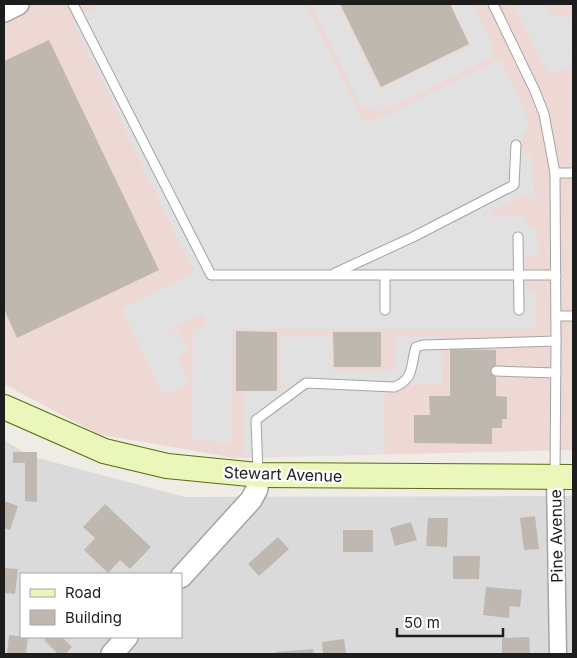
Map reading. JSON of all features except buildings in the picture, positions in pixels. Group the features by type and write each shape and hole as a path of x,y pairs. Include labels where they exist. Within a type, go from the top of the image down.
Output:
{"main road":[{"name":"Stewart Avenue","path":"4,407 104,452 166,466 258,475 564,477"}],"street":[{"path":"4,11 18,4"},
{"path":"182,576 251,500 257,489 258,475"},
{"name":"Pine Avenue","path":"558,654 564,477"},
{"path":"112,654 127,638"}],"lane":[{"path":"73,4 211,275 556,275"},
{"path":"493,4 535,91 544,114 555,173 556,374 564,477"},
{"path":"332,275 514,185 516,145"},
{"path":"555,173 573,173"},
{"path":"518,237 519,310"},
{"path":"385,275 385,310"},
{"path":"556,316 573,316"},
{"path":"258,475 256,420 306,383 394,387 404,383 410,376 416,347 424,345 556,341"},
{"path":"496,371 556,374"}],"shaded area":[{"path":"4,4 573,4 573,450 234,458 98,434 4,384"},
{"path":"97,4 306,4 360,116 366,121 373,121 500,59 520,99 530,129 523,134 521,150 525,155 532,156 535,200 527,196 521,196 490,213 492,216 525,216 526,227 537,227 538,255 525,258 525,291 536,291 535,329 233,329 231,443 192,439 193,329 204,328 205,317 202,315 165,332 167,335 178,330 188,351 177,358 190,383 164,395 122,309 195,273 72,20 96,8"},
{"path":"311,4 339,4 380,89 471,45 451,4 472,4 493,45 491,47 495,56 380,112 377,109 373,111 365,105 361,107"},
{"path":"513,4 544,4 553,14 573,18 571,53 573,67 549,75"},
{"path":"332,336 332,372 396,370 395,337 441,336 442,384 384,385 385,454 244,456 243,391 281,390 280,337"},
{"path":"4,440 30,456 185,497 573,496 573,654 4,654"}]}
